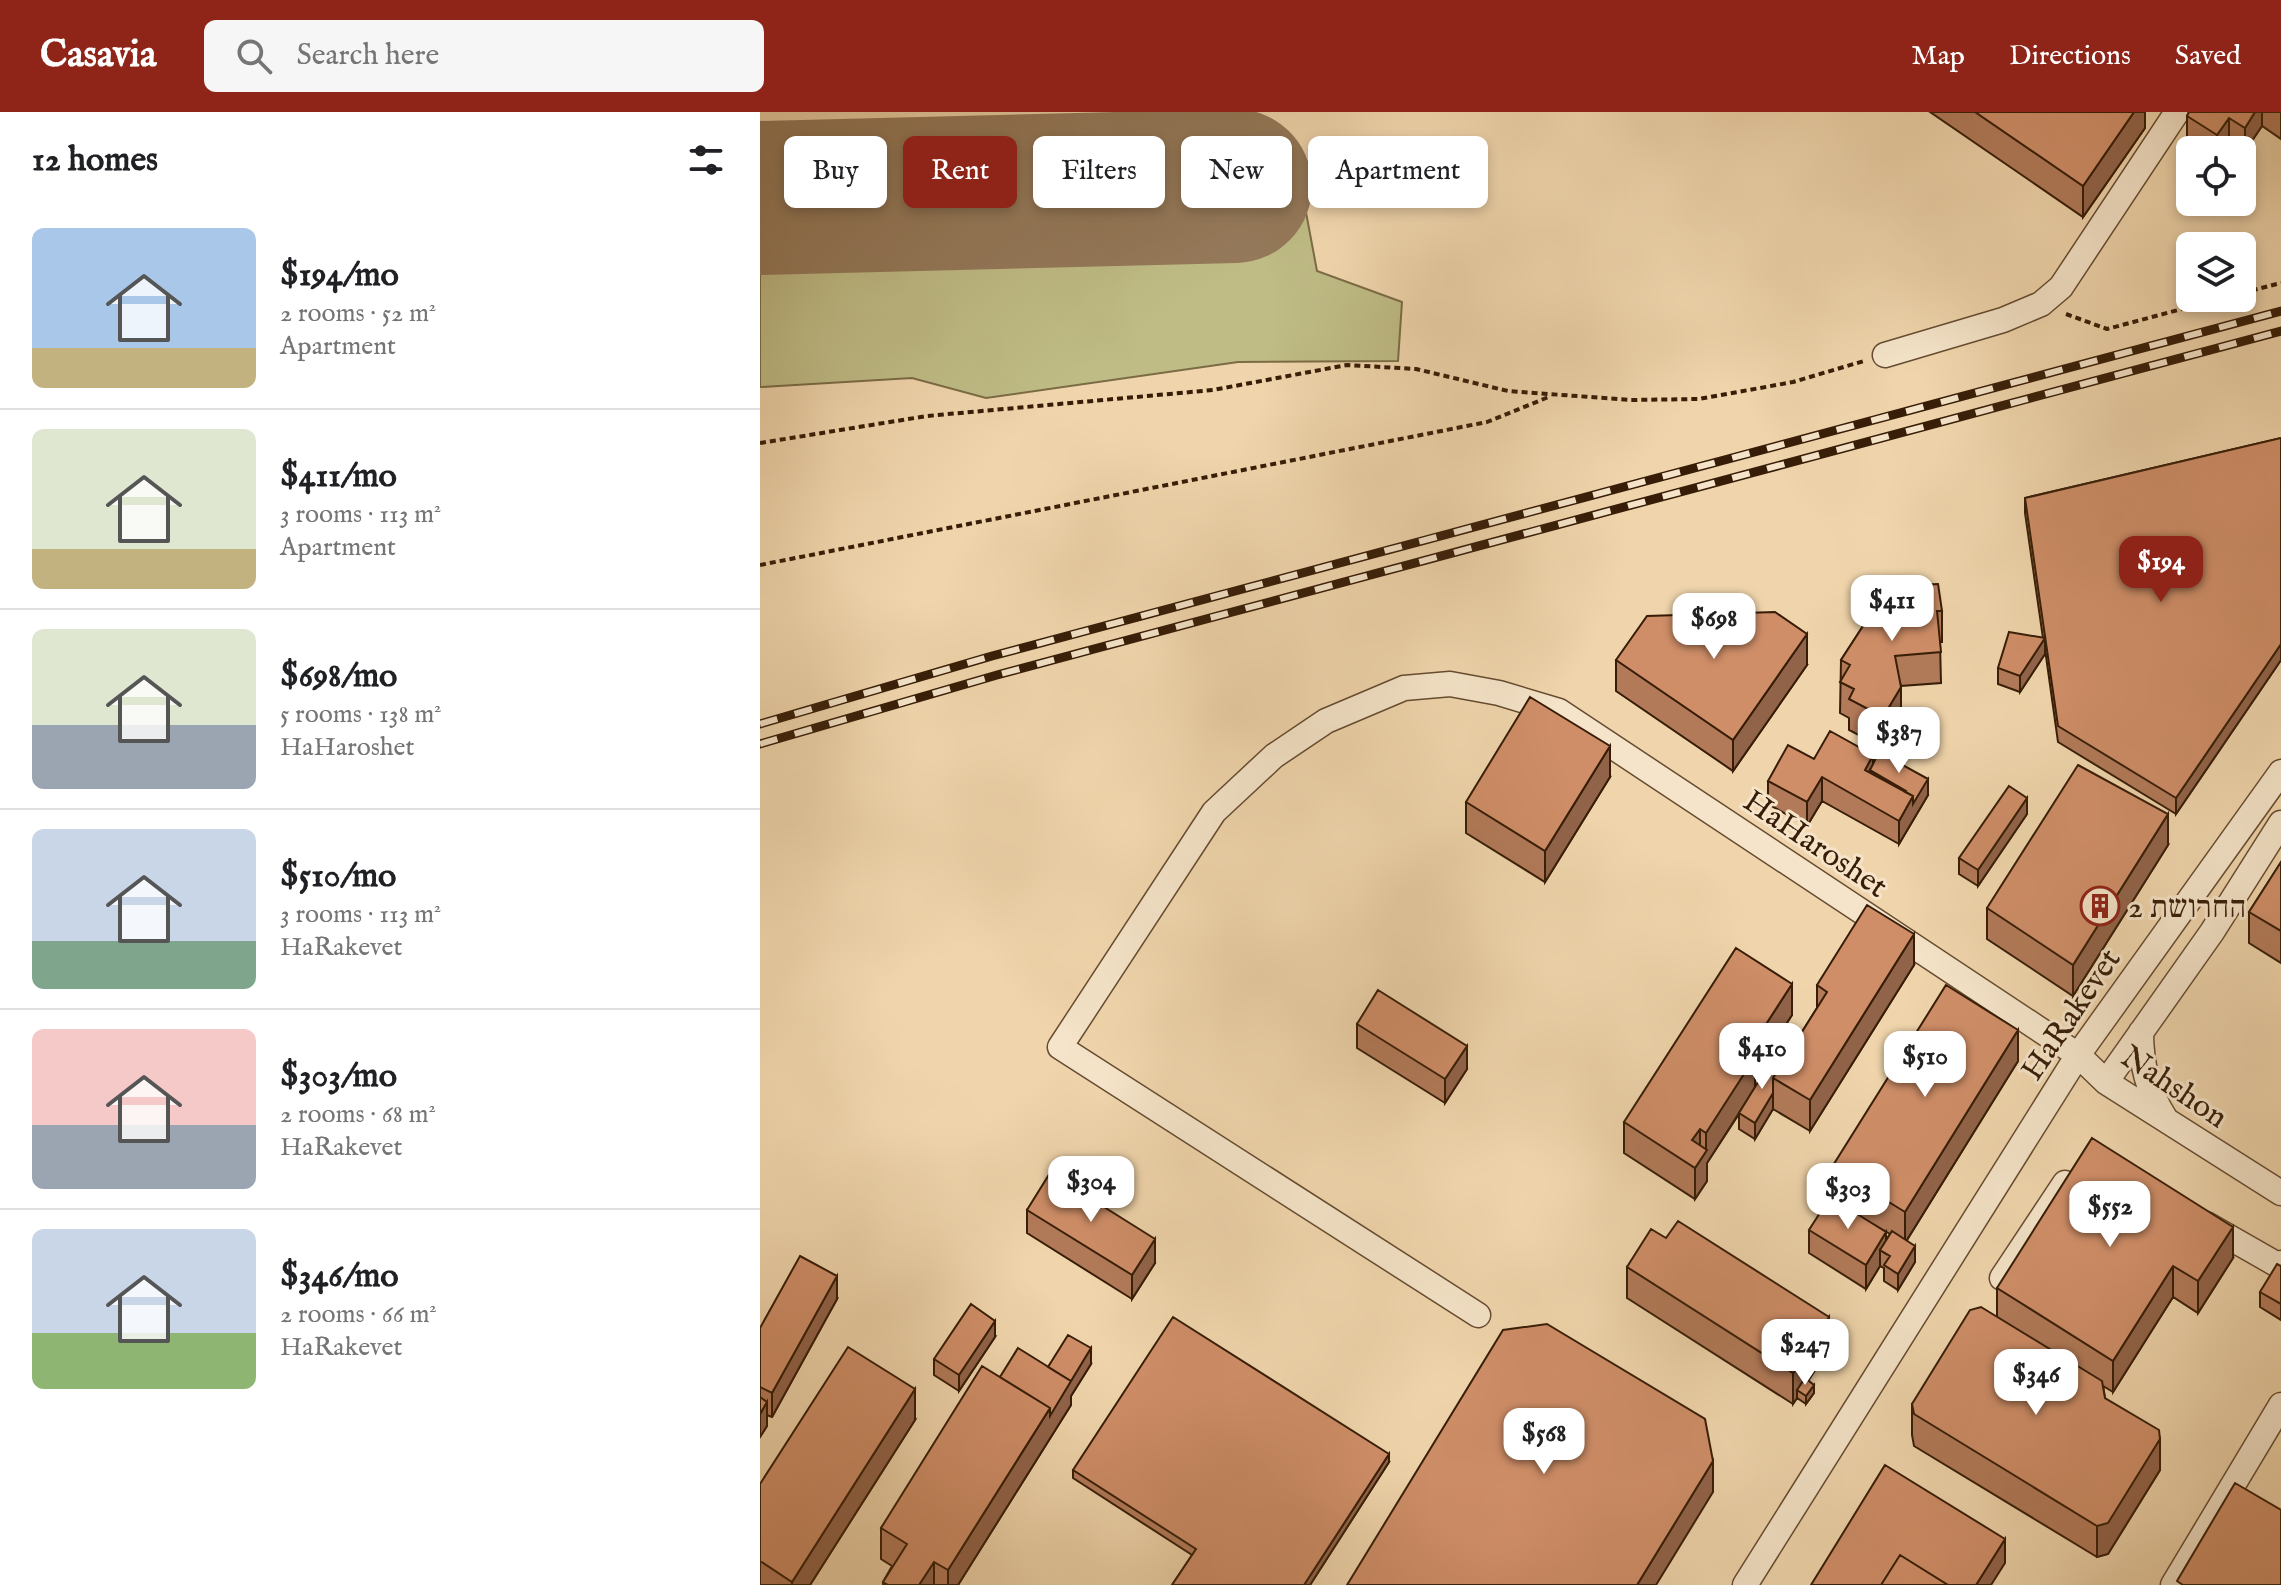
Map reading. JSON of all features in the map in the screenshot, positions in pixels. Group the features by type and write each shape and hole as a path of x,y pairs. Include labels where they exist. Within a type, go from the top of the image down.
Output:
{"street":[{"path":"1885,355 2003,320 2041,304 2061,287 2177,112"},
{"name":"HaHaroshet","path":"1478,1315 1060,1047 1214,812 1274,756 1326,721 1404,688 1450,684 1499,693 1559,711 2078,1055"},
{"name":"HaRakevet","path":"1745,1585 2078,1055 2281,772"},
{"path":"2106,1082 2212,932 2281,823"},
{"path":"2141,1032 2141,1051 2151,1097 2166,1120"},
{"name":"Nahshon","path":"2078,1055 2106,1082 2281,1193"},
{"path":"2002,1278 2076,1165"},
{"path":"2180,1209 2276,1264 2281,1263"},
{"path":"2173,1585 2281,1405"}],"path":[{"path":"2256,289 2281,283"},
{"path":"2041,304 2107,329 2176,311"},
{"path":"760,443 927,416 1213,390 1347,365 1416,369 1508,391 1631,400 1699,399 1793,382 1885,355"},
{"path":"760,565 1487,422 1554,394"}],"shaded area":[{"path":"976,119 1053,133 1149,123 1218,120 1275,135 1181,136 1181,208 1292,208 1293,143 1317,271 1402,302 1398,361 1238,362 986,398 912,378 760,387 760,141 784,141 784,208 887,208 887,139 903,139 903,208 1017,208 1017,136 953,136"}],"building":[{"path":"1975,112 2134,112 2083,186"},
{"path":"2189,112 2255,112 2245,128 2229,118 2217,135 2187,116"},
{"path":"2281,438 2281,644 2176,798 2058,726 2025,498"},
{"path":"1938,584 1942,611 1937,611 1941,652 1895,656 1901,687 1883,717 1849,699 1854,689 1840,682 1850,665 1841,660 1889,586"},
{"path":"1775,612 1807,634 1733,740 1616,660 1647,616"},
{"path":"2009,632 2045,638 2020,676 1998,668"},
{"path":"1530,697 1610,746 1545,851 1466,802"},
{"path":"1830,731 1873,755 1865,770 1913,796 1899,821 1822,777 1807,802 1768,781 1788,745 1814,759"},
{"path":"1879,752 1928,779 1913,804 1913,796 1870,770"},
{"path":"2078,765 2168,814 2073,965 1987,908"},
{"path":"2009,786 2027,798 1978,870 1959,858"},
{"path":"2281,862 2281,931 2249,912"},
{"path":"1867,905 1914,934 1810,1100 1773,1078 1827,992 1817,985"},
{"path":"1736,948 1792,984 1748,1052 1755,1057 1706,1133 1700,1129 1692,1140 1707,1150 1695,1168 1624,1122"},
{"path":"1946,985 2018,1030 1905,1212 1832,1167"},
{"path":"1378,990 1467,1046 1445,1079 1357,1024"},
{"path":"1776,1053 1785,1059 1773,1078 1773,1093 1755,1123 1739,1113"},
{"path":"2092,1138 2233,1227 2198,1281 2173,1266 2113,1361 1997,1288"},
{"path":"1050,1173 1155,1239 1132,1275 1027,1210"},
{"path":"1830,1197 1886,1232 1866,1265 1809,1230"},
{"path":"1678,1221 1829,1317 1793,1373 1627,1267 1651,1229 1666,1238"},
{"path":"1892,1231 1915,1246 1898,1274 1884,1265 1890,1256 1880,1250"},
{"path":"800,1256 837,1276 772,1393 760,1387 760,1328"},
{"path":"2277,1264 2281,1266 2281,1304 2260,1292"},
{"path":"971,1304 995,1321 959,1375 934,1359"},
{"path":"1981,1307 2102,1381 2105,1398 2159,1430 2160,1439 2108,1523 2097,1526 1914,1414 1912,1404 1970,1310"},
{"path":"1173,1317 1389,1454 1304,1585 1172,1585 1196,1549 1073,1470"},
{"path":"1547,1324 1705,1419 1713,1461 1637,1585 1347,1585 1503,1330"},
{"path":"1068,1335 1091,1348 1071,1381 1048,1367"},
{"path":"848,1347 915,1389 792,1582 760,1561 760,1484"},
{"path":"1018,1348 1071,1381 1050,1416 1050,1408 1000,1377"},
{"path":"982,1366 1050,1408 948,1570 934,1562 919,1585 888,1585 883,1582 907,1544 881,1528"},
{"path":"1805,1378 1814,1385 1806,1396 1797,1390"},
{"path":"760,1397 767,1402 760,1414"},
{"path":"1885,1465 2005,1539 1976,1585 1948,1585 1900,1555 1881,1585 1811,1585"},
{"path":"2235,1483 2281,1510 2281,1585 2183,1585 2177,1581"},
{"path":"1900,1555 1948,1585 1881,1585"}],"runway":[{"path":"760,198 1181,187"}],"railway":[{"path":"760,724 992,656 2281,311"},
{"path":"760,744 997,675 2281,331"}],"place":[{"name":"החרושת 2","path":"2100,906"}]}
